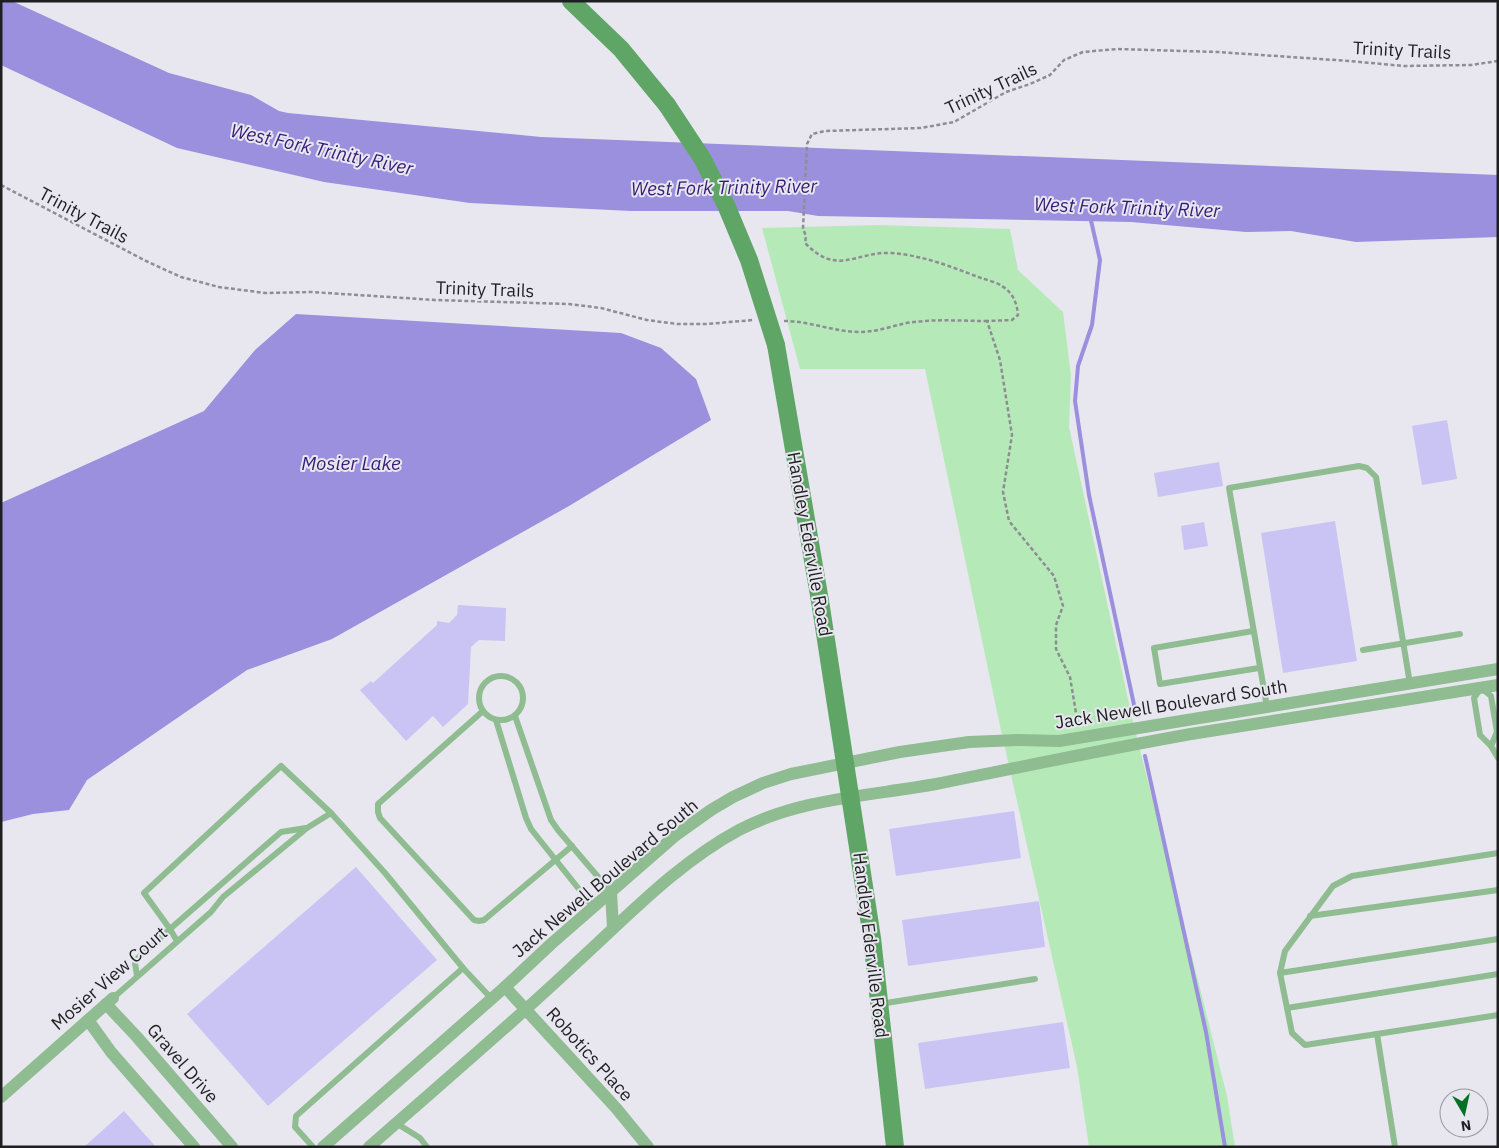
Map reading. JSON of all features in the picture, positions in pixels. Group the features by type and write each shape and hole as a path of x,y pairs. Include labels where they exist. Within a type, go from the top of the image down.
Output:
{"main road":[{"name":"Handley Ederville Road","path":"571,1 627,56 667,105 702,158 726,205 750,260 776,345 820,601 872,938 895,1147"}],"street":[{"name":"Jack Newell Boulevard South","path":"323,1147 676,835 710,810 763,783 790,774 845,762 969,742 1059,741 1081,738 1498,669"},
{"path":"1478,673 1481,688"},
{"path":"1410,684 1413,699"},
{"name":"Jack Newell Boulevard South","path":"369,1147 665,882 711,847 742,829 782,812 850,796 934,784 1000,769 1190,734 1498,685"},
{"path":"1267,707 1269,722"},
{"path":"611,892 613,928"},
{"path":"594,908 613,928"},
{"name":"Robotics Place","path":"505,987 616,1108 648,1147"},
{"name":"Mosier View Court","path":"1,1097 109,1001"},
{"name":"Gravel Drive","path":"109,1001 137,1037 232,1147"},
{"path":"88,1020 111,1052 194,1147"}],"lane":[{"path":"1267,707 1229,488 1359,466 1368,468 1376,477 1410,684"},
{"path":"1253,631 1154,648 1160,684 1259,668"},
{"path":"1363,650 1460,634"},
{"path":"505,676 518,683 523,693 524,701 515,716 505,720 496,720 489,717 483,711 479,694 482,687 490,679 505,676"},
{"path":"1491,746 1497,732 1491,696 1481,688 1474,698 1480,735 1491,746 1498,758"},
{"path":"483,711 378,804 380,818 474,920 479,921 484,920 572,846"},
{"path":"515,716 551,820 611,892"},
{"path":"496,720 531,829 594,908"},
{"path":"177,941 144,893 281,766 331,814 391,880 463,968 492,998"},
{"path":"137,976 135,963 138,958 281,832 307,828 331,814"},
{"name":"Mosier View Court","path":"109,1001 216,907 224,897 307,828"},
{"path":"1498,853 1352,876 1333,886 1284,951 1280,973 1292,1033 1305,1045 1498,1015"},
{"path":"1310,916 1498,890"},
{"path":"206,898 216,907"},
{"path":"1280,973 1498,939"},
{"path":"313,1147 295,1126 296,1116 463,968"},
{"path":"1287,1008 1498,974"},
{"path":"879,1004 1035,979"},
{"path":"1377,1034 1395,1147"},
{"path":"396,1123 420,1138 428,1147"}],"path":[{"name":"Trinity Trails","path":"781,320 861,332 914,322 1012,320 1018,315 1013,296 1002,286 916,257 890,253 848,261 822,256 814,252 805,243 806,236 803,229 807,144 812,134 825,131 921,128 954,122 1006,92 1050,75 1064,60 1084,52 1117,49 1218,52 1349,60 1404,66 1471,66 1498,61"},
{"name":"Trinity Trails","path":"1,185 146,261 181,277 219,287 265,293 312,292 435,300 569,304 601,308 647,320 677,324 707,324 756,320"},
{"path":"987,321 1000,360 1012,435 1003,492 1009,521 1054,576 1063,606 1056,625 1056,649 1070,677 1081,738"}],"green space":[{"path":"878,225 1010,229 1018,270 1063,312 1071,376 1069,427 1133,722 1227,1096 1235,1147 1089,1147 1077,1067 1000,726 925,369 800,369 762,228"}],"water":[{"name":"West Fork Trinity River","path":"1,1 12,1 169,73 251,95 279,111 288,113 541,137 1498,175 1498,237 1356,242 1291,231 1246,232 1131,222 818,216 788,211 631,211 470,203 324,182 177,148 1,65"},
{"name":"Mosier Lake","path":"296,314 621,333 661,348 696,379 711,420 569,506 332,639 247,670 87,780 69,810 33,814 1,822 1,503 204,411 255,350"}],"building":[{"path":"1447,420 1457,479 1422,485 1412,426"},
{"path":"1219,462 1223,486 1158,497 1154,473"},
{"path":"1335,521 1357,661 1283,673 1261,533"},
{"path":"1204,522 1208,546 1184,550 1181,526"},
{"path":"458,605 506,608 505,641 479,640 471,647 468,704 443,727 433,716 406,741 360,690 371,681 373,683 437,625 437,621 449,623 457,615"},
{"path":"1014,811 1021,858 896,876 889,829"},
{"path":"356,867 437,960 268,1106 187,1014"},
{"path":"1039,901 1045,947 908,966 902,920"},
{"path":"1063,1022 1070,1068 925,1089 918,1043"},
{"path":"124,1111 156,1147 84,1147"}],"waterway":[{"name":"West Fork Trinity River","path":"1090,216 1100,260 1092,325 1078,366 1075,401 1089,495 1136,714"},
{"path":"1145,756 1206,1032 1225,1147"}]}
